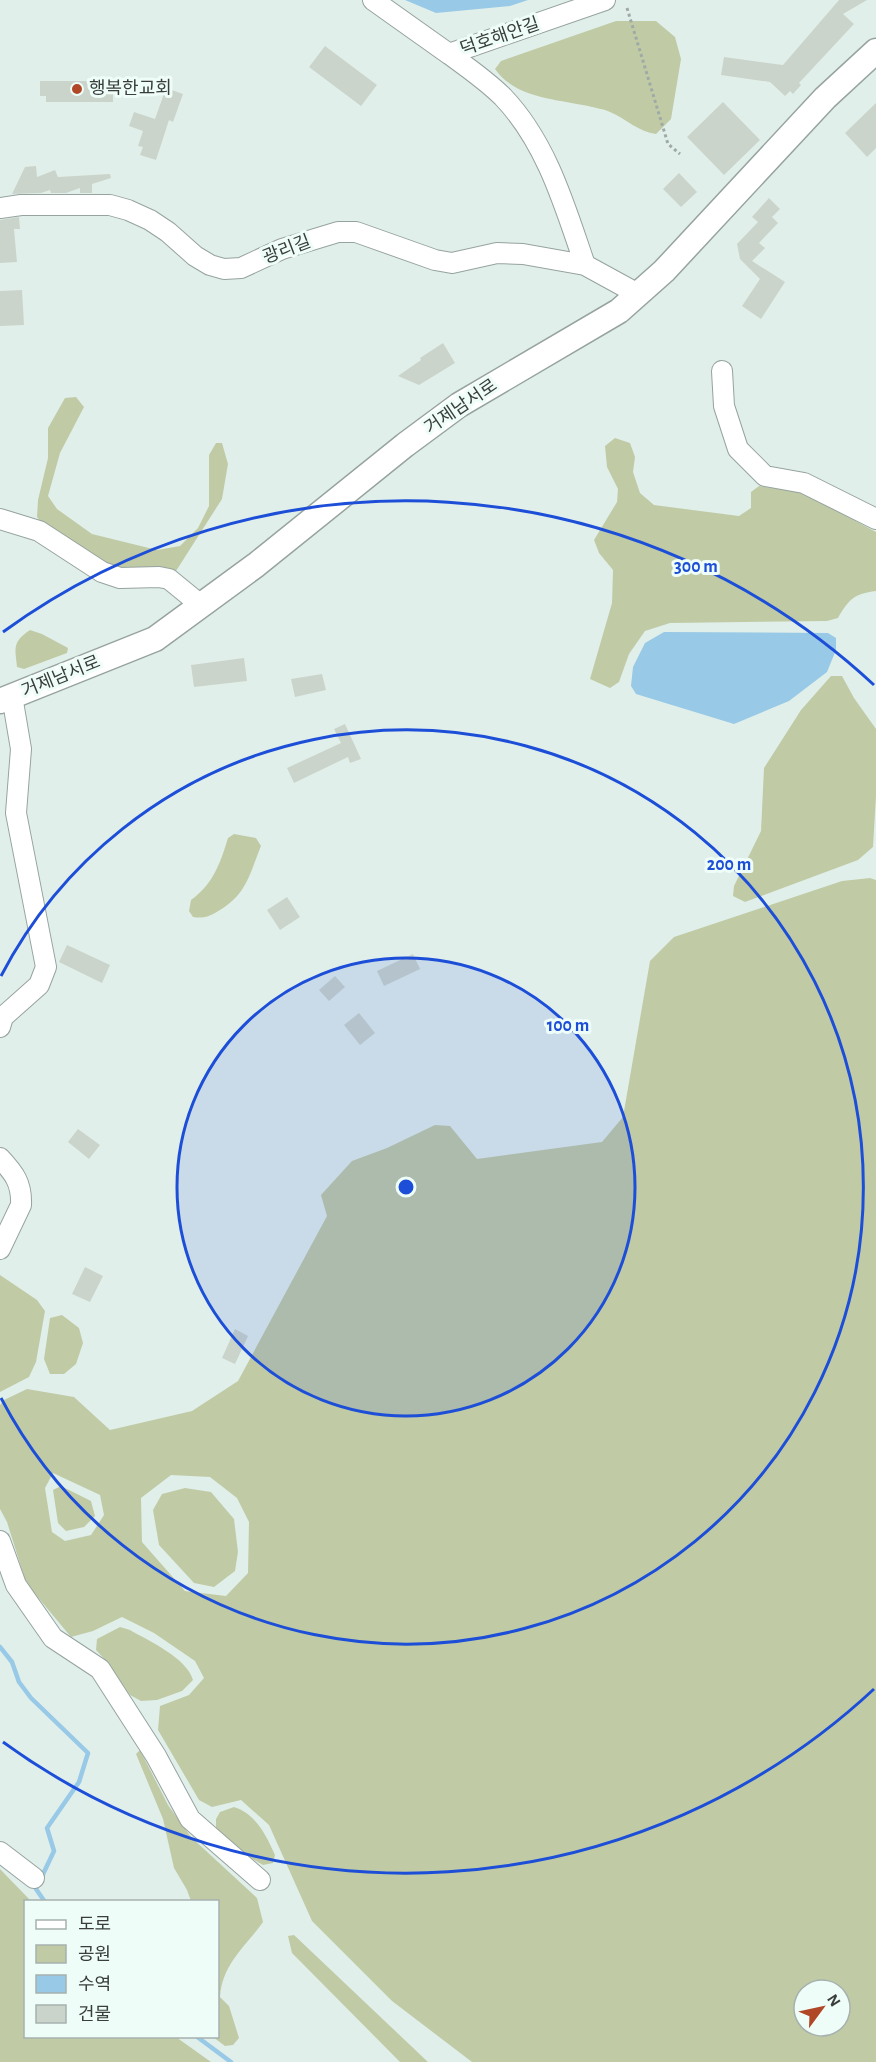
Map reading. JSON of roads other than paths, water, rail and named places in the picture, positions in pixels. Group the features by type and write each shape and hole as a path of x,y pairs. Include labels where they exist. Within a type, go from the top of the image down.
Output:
{"main road":[{"name":"거제남서로","path":"6,699 155,639 256,565 459,405 619,311 664,271 825,98 876,51"}],"street":[{"name":"덕호해안길","path":"373,0 449,54 605,0"},
{"path":"449,54 503,97 529,129 549,165 585,266"},
{"name":"광리길","path":"0,208 21,205 110,205 150,220 168,232 195,256 210,265 224,269 241,268 282,249 338,232 356,232 435,260 452,263 497,253 523,254 585,266 638,294"},
{"path":"722,371 724,406 738,449 765,476 804,483 876,519"},
{"path":"0,519 39,531 102,572 120,578 169,579 202,606"},
{"path":"0,1027 3,1017 39,985 46,968 16,813 21,749 6,699"},
{"path":"0,1158 15,1173 21,1198 21,1205 0,1249"},
{"path":"0,1541 16,1585 53,1638 100,1669 156,1756 190,1819 260,1880"},
{"path":"0,1852 34,1878"}],"water":[{"path":"405,0 528,0 510,6 436,13"},
{"path":"664,632 828,633 836,638 836,650 827,672 789,701 734,724 636,694 631,686 633,667 645,643"}],"waterway":[{"path":"0,1647 12,1662 19,1682 31,1698 88,1753 79,1782 47,1828 54,1851 36,1889 44,1900"},
{"path":"199,2038 231,2062"}],"place":[{"name":"행복한교회","path":"77,89"}]}
